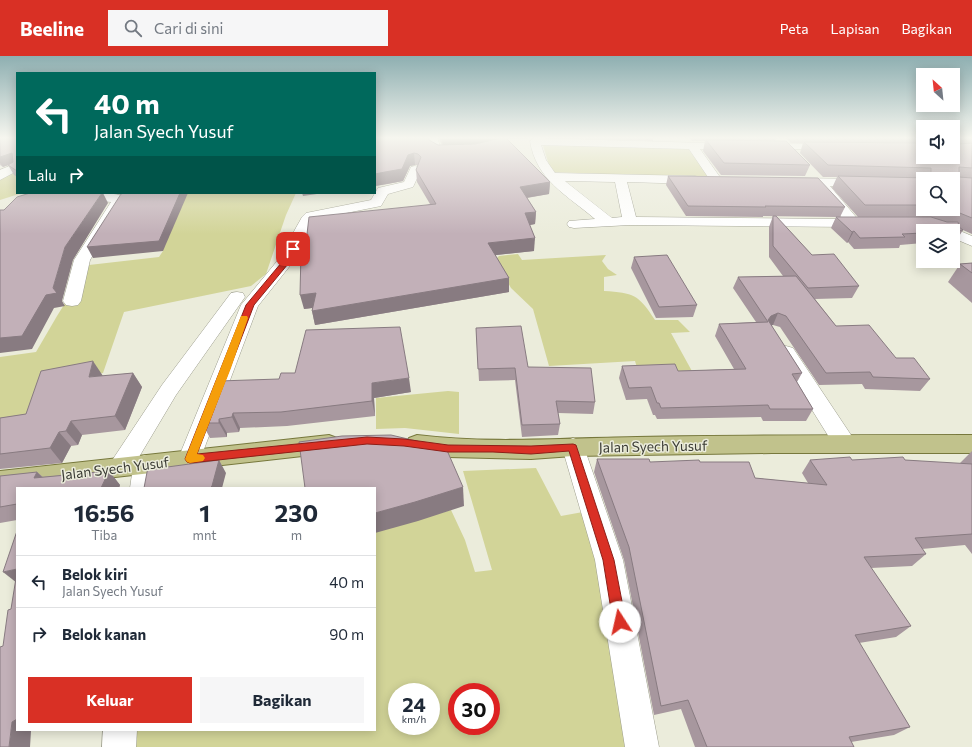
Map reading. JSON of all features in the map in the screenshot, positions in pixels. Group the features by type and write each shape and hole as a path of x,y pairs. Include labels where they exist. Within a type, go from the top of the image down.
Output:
{"main road":[{"name":"Jalan Syech Yusuf","path":"0,481 121,466 351,442"},
{"name":"Jalan Syech Yusuf","path":"396,442 448,448 531,450 573,447 972,444"}],"street":[{"path":"0,176 5,172 13,169"},
{"path":"545,169 552,177 607,221"},
{"path":"709,169 716,180"},
{"path":"807,169 820,182 854,223"},
{"path":"190,459 250,305 285,262 300,236 307,220 311,216 376,203 383,191 409,184 415,170"},
{"path":"552,177 732,180"},
{"path":"620,178 630,221"},
{"path":"780,181 875,183"},
{"path":"74,194 120,199 134,196"},
{"path":"72,301 82,260 120,199"},
{"path":"574,224 607,221 870,223"},
{"path":"960,236 972,242"},
{"path":"121,466 169,390 237,297"},
{"path":"777,338 845,444"},
{"path":"573,447 609,560 642,747"},
{"path":"142,487 145,464"},
{"path":"119,747 120,731"}],"green space":[{"path":"550,169 706,169 712,178 551,172"},
{"path":"16,170 16,194 19,194 0,200 0,178"},
{"path":"149,194 296,194 286,215 266,274 251,286 124,312 103,373 47,383 32,422 0,426 0,357 36,352 89,265 159,257 163,251"},
{"path":"518,254 522,260 606,255 602,261 608,269 617,275 604,277 604,291 634,296 644,305 655,320 678,320 690,332 671,333 693,373 639,374 635,361 549,366 533,309 511,288 495,260 499,256"},
{"path":"448,391 459,392 459,434 405,428 376,429 376,398"},
{"path":"536,468 561,516 583,512 600,561 630,747 133,747 134,731 376,731 376,532 451,510 465,540 475,572 492,570 463,471"}],"building":[{"path":"376,169 401,169 376,174"},
{"path":"537,169 550,182 520,187 536,212 525,213 535,238 488,243 509,278 312,311 316,293 300,295 301,252 305,251 309,217 436,204 416,170"},
{"path":"931,169 959,169 959,172 931,172"},
{"path":"668,176 818,178 845,207 688,206"},
{"path":"838,176 916,178 916,205 865,205"},
{"path":"960,177 972,178 972,218 960,213"},
{"path":"27,194 101,194 65,247 53,288 57,293 46,295 22,336 0,338 0,210 4,210 17,197"},
{"path":"121,194 180,194 159,241 87,247"},
{"path":"773,216 776,216 812,255 834,254 859,286 808,288 773,246"},
{"path":"836,217 931,217 947,222 958,222 958,224 916,224 916,233 902,234 905,237 860,238 854,231 852,232"},
{"path":"667,255 697,305 659,307 634,257"},
{"path":"972,263 972,273 960,264"},
{"path":"796,276 836,326 869,325 896,358 914,358 930,379 873,377 870,372 826,373 786,316 778,313 771,316 768,320 802,373 792,374 813,409 770,409 768,405 661,408 659,403 657,403 651,387 629,388 622,366 675,364 678,371 746,369 719,324 768,322 738,277"},
{"path":"521,326 528,367 591,368 595,402 556,401 560,424 522,425 515,368 478,369 476,328"},
{"path":"400,327 409,378 372,383 372,401 281,412 233,413 232,417 219,419 219,423 202,423 219,381 279,379 281,373 295,373 306,330"},
{"path":"93,361 89,377 133,373 115,416 71,421 66,431 59,432 50,448 0,454 0,418 26,414 41,371"},
{"path":"391,435 446,448 463,487 376,513 376,487 305,487 299,442 342,436"},
{"path":"850,457 852,460 903,457 905,460 972,464 972,534 915,538 926,554 864,557 911,626 855,635 910,727 849,737 854,747 707,747 688,700 661,706 629,547 597,459 649,459 650,462 699,460 700,462 749,462 755,478 827,485 810,460"},
{"path":"219,460 211,487 144,487 148,467 160,468"},
{"path":"109,471 101,487 16,487 16,504 0,507 0,476 37,472 34,478"},
{"path":"16,534 16,569 3,572"},
{"path":"16,578 16,720 12,722 9,747 0,747 0,647 3,646 8,610 11,609"}],"slow traffic":[{"path":"200,458 190,459 244,318"}],"route":[{"path":"293,249 285,262 250,305 190,459 367,440 404,442 448,448 531,450 573,447 609,560 620,622"}]}
